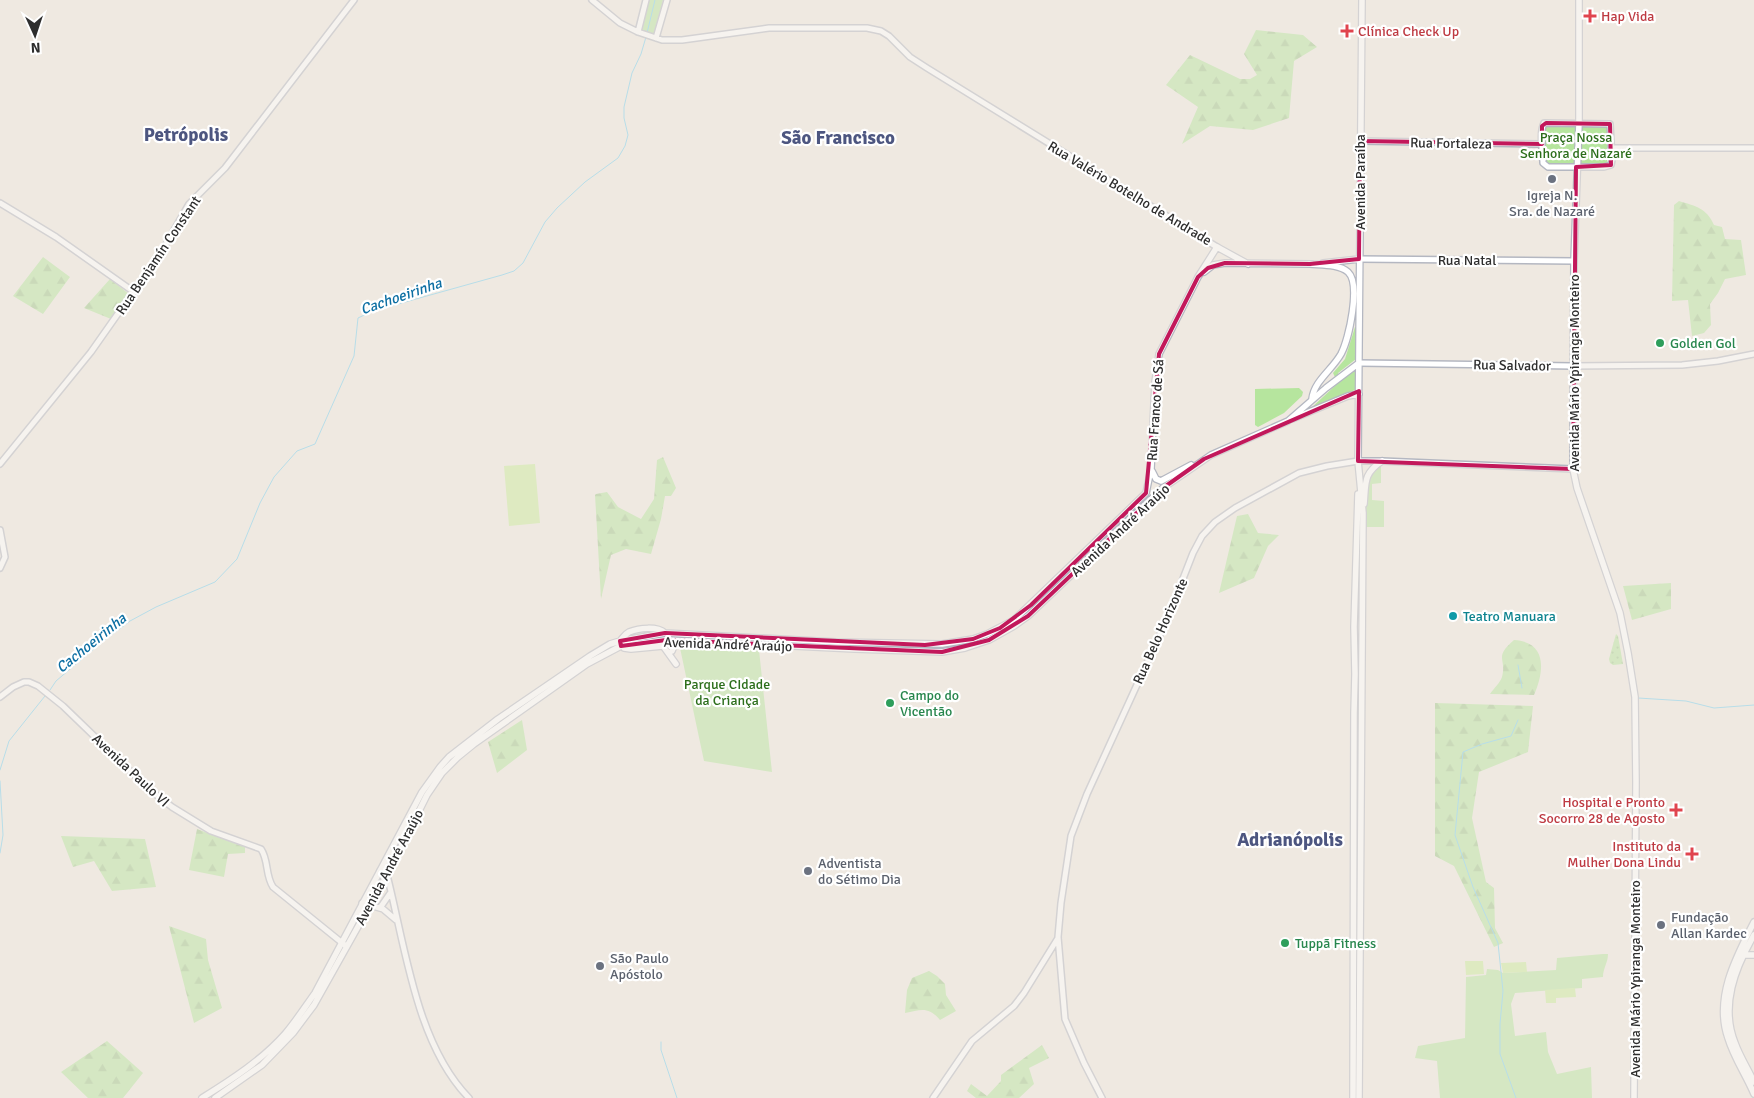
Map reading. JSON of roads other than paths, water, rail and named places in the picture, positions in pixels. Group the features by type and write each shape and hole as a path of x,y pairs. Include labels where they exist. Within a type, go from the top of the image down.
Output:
{"main road":[{"name":"Avenida Paraíba","path":"1359,485 1358,394 1362,0"},
{"name":"Avenida Mário Ypiranga Monteiro","path":"1579,0 1574,261 1573,469 1577,488 1622,621 1635,697 1636,954 1634,1098"},
{"name":"Rua Valério Botelho de Andrade","path":"1217,247 1248,264 1310,264 1359,260"},
{"name":"Rua Franco de Sá","path":"1143,497 1148,487 1151,469 1155,382 1157,362 1162,345 1198,277 1217,247"},
{"path":"1198,277 1208,268 1218,263 1248,264"},
{"path":"1310,264 1346,270 1351,276 1352,294 1351,322 1347,340 1336,362 1315,388 1312,399"},
{"name":"Avenida André Araújo","path":"665,640 855,650 942,652 976,645 1002,634 1028,616 1162,488 1204,459 1288,421 1312,399 1359,363"},
{"path":"1288,421 1348,396 1358,394"},
{"name":"Rua Franco de Sá","path":"1151,469 1154,476 1161,481 1204,459"},
{"path":"1358,1098 1363,513 1367,476 1372,468 1382,461"},
{"path":"1359,485 1363,513"},
{"path":"1353,1098 1354,627 1356,505 1359,485"},
{"name":"Avenida André Araújo","path":"215,1098 262,1065 293,1033 314,1005 344,945 362,903 422,792 449,757 498,720 601,649 620,644 665,640 925,645 973,639 1014,620 1143,497"},
{"path":"620,644 627,633 654,628 662,630 676,664"},
{"path":"672,651 676,641"},
{"path":"1362,648 1366,642"},
{"name":"Avenida André Araújo","path":"202,1098 233,1079 276,1044 315,993 387,875 426,795 442,774 458,757 586,664 620,644"},
{"path":"1361,665 1366,671"},
{"path":"1754,922 1751,939 1733,979 1729,1019 1734,1042 1754,1082"},
{"path":"1751,939 1732,966 1724,1006 1724,1019 1728,1040 1754,1094"},
{"path":"1743,955 1754,955"}],"street":[{"name":"Rua Benjamín Constant","path":"0,464 91,352 162,251 189,204 225,168 354,0"},
{"name":"Rua Valério Botelho de Andrade","path":"592,0 620,23 662,40 682,40 769,28 859,27 877,30 884,33 918,62 1217,247"},
{"path":"640,32 646,0"},
{"path":"654,38 667,0"},
{"path":"1544,123 1578,123 1610,124 1612,163 1608,167 1552,167 1545,165 1543,162 1542,144 1542,126 1544,123"},
{"name":"Rua Fortaleza","path":"1360,141 1542,144"},
{"path":"1612,148 1754,148"},
{"path":"0,203 56,237 134,292"},
{"name":"Rua Natal","path":"1359,260 1574,261"},
{"name":"Rua Salvador","path":"1359,363 1573,366 1682,365 1754,354"},
{"name":"Rua Belo Horizonte","path":"1102,1098 1065,1019 1058,938 1071,836 1087,794 1168,618 1193,553 1202,536 1215,522 1235,508 1299,473 1327,466 1358,461 1382,461 1573,469"},
{"path":"0,530 6,557 0,568"},
{"name":"Avenida Paulo VI","path":"0,696 18,684 29,682 38,686 73,716 150,790 172,807 211,831 261,850 265,855 267,874 273,887 344,945"},
{"path":"380,871 387,875 408,967 425,1022 446,1067 459,1088 469,1098"},
{"path":"380,908 391,891"},
{"path":"362,903 380,908 398,921"},
{"path":"933,1098 972,1041 1014,1006 1058,938"},
{"path":"1751,939 1754,955"}],"waterway":[{"name":"Cachoeirinha","path":"647,33 655,0"},
{"name":"Cachoeirinha","path":"50,690 56,681 130,621 156,607 215,582 237,559 260,503 274,477 297,451 315,444 354,356 358,318 373,311 502,275 514,271 523,263 545,222 557,208 585,182 618,158 625,146 628,135 624,118 624,107 632,73 641,54 646,37"},
{"path":"1518,665 1522,688"},
{"name":"Cachoeirinha","path":"0,770 9,741 45,696"},
{"path":"1638,698 1686,701 1714,708 1754,705"},
{"path":"1516,1098 1500,1054 1503,991 1498,943 1473,887 1455,835 1463,752 1482,744 1511,736 1518,720"},
{"name":"Cachoeirinha","path":"0,781 3,835 0,853"},
{"path":"661,1042 661,1050 677,1098"}],"place":[{"name":"Hap Vida","path":"1590,16"},
{"name":"Clínica Check Up","path":"1347,31"},
{"name":"Igreja N. Sra. de Nazaré","path":"1552,179"},
{"name":"Golden Gol","path":"1660,343"},
{"name":"Teatro Manuara","path":"1453,616"},
{"name":"Campo do Vicentão","path":"890,703"},
{"name":"Hospital e Pronto Socorro 28 de Agosto","path":"1676,810"},
{"name":"Instituto da Mulher Dona Lindu","path":"1692,854"},
{"name":"Adventista do Sétimo Dia","path":"808,871"},
{"name":"Fundação Allan Kardec","path":"1661,925"},
{"name":"Tuppã Fitness","path":"1285,943"},
{"name":"São Paulo Apóstolo","path":"600,966"}],"district":[{"name":"Petrópolis","path":"186,134"},
{"name":"São Francisco","path":"838,137"},
{"name":"Adrianópolis","path":"1290,839"}],"park label":[{"name":"Praça Nossa Senhora de Nazaré","path":"1576,146"},
{"name":"Parque CIdade da Criança","path":"727,692"}]}
